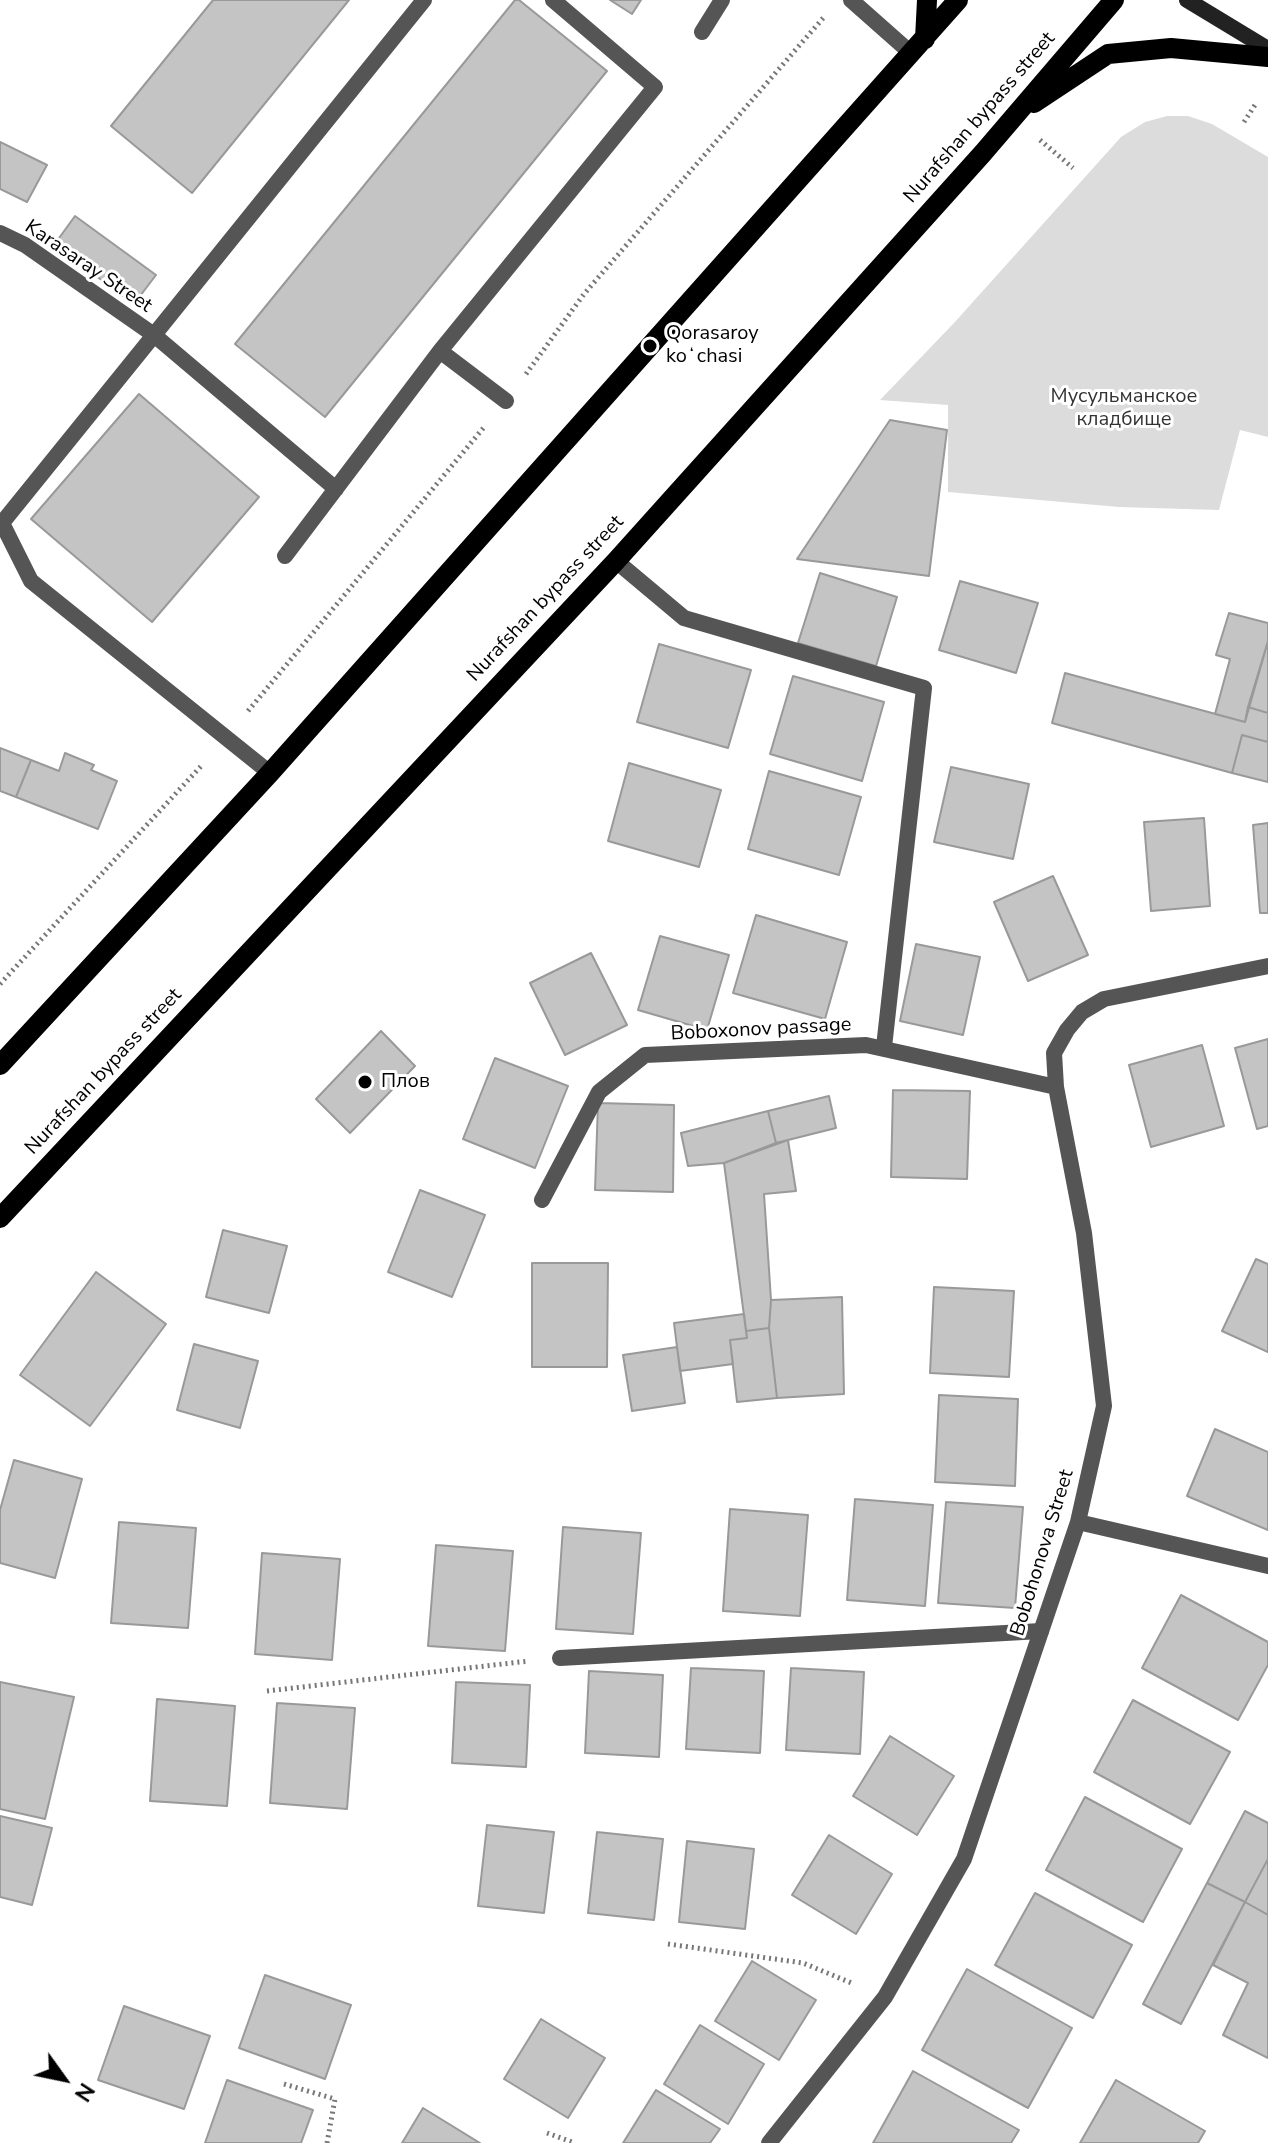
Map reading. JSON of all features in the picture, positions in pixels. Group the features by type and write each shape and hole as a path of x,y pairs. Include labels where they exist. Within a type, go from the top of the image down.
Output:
{"main road":[{"path":"919,46 927,0"},
{"path":"0,1065 270,773 958,0"},
{"name":"Nurafshan bypass street","path":"0,1218 616,561 1114,0"},
{"path":"1187,0 1268,49"},
{"path":"1013,116 1108,54 1171,48 1268,57"}],"street":[{"path":"270,773 31,581 2,523 424,0"},
{"path":"285,556 440,351 655,87 553,0"},
{"path":"702,32 722,0"},
{"path":"851,0 919,46"},
{"name":"Karasaray Street","path":"0,233 25,245 154,335 336,489"},
{"path":"440,351 506,401"},
{"path":"616,561 684,618 924,688 884,1047"},
{"name":"Bobohonova Street","path":"769,2143 885,1997 964,1859 1078,1522 1104,1406 1084,1233 1056,1087 1054,1053 1082,1012 1104,999 1268,966"},
{"name":"Boboxonov passage","path":"542,1200 599,1092 645,1055 866,1045 1056,1087"},
{"path":"1078,1522 1268,1566"},
{"path":"560,1658 1041,1631"}],"path":[{"path":"0,984 226,738 506,401 584,294 829,12"},
{"path":"1244,122 1255,105"},
{"path":"1039,139 1073,168"},
{"path":"267,1691 560,1658"},
{"path":"668,1944 803,1963 885,1997"},
{"path":"284,2084 335,2099 327,2143"},
{"path":"547,2133 575,2143"}],"green space":[{"name":"Мусульманское кладбище","path":"1167,116 1188,116 1212,124 1268,157 1268,437 1240,430 1219,510 1119,507 948,492 948,405 880,400 954,323 1121,137 1145,122"}],"building":[{"path":"213,0 349,0 192,193 111,126"},
{"path":"515,0 519,0 607,71 325,417 235,344"},
{"path":"610,0 641,0 632,14"},
{"path":"0,142 47,165 27,202 0,189"},
{"path":"75,216 156,275 134,304 54,245"},
{"path":"139,394 259,497 152,622 31,519"},
{"path":"890,420 947,430 929,576 797,559"},
{"path":"820,573 897,597 876,666 798,643"},
{"path":"960,581 1038,603 1016,673 939,650"},
{"path":"1229,613 1268,623 1268,641 1245,722 1215,714 1230,659 1216,655"},
{"path":"1268,641 1268,713 1248,707"},
{"path":"659,644 751,670 728,748 637,722"},
{"path":"1065,673 1245,722 1248,707 1268,713 1268,742 1242,735 1232,773 1052,723"},
{"path":"793,676 884,702 862,781 770,754"},
{"path":"1242,735 1268,742 1268,782 1232,773"},
{"path":"0,748 31,760 16,797 0,791"},
{"path":"65,753 94,765 91,770 117,781 98,829 16,797 31,760 59,771"},
{"path":"629,763 721,790 699,867 608,841"},
{"path":"951,767 1029,784 1013,859 934,842"},
{"path":"769,771 861,797 839,875 748,849"},
{"path":"1204,818 1210,906 1151,911 1144,822"},
{"path":"1268,823 1268,913 1260,913 1253,825"},
{"path":"1053,876 1088,955 1028,981 994,902"},
{"path":"756,915 847,942 825,1019 733,993"},
{"path":"660,936 729,955 707,1030 638,1010"},
{"path":"916,944 980,957 963,1035 900,1021"},
{"path":"591,953 627,1025 565,1055 530,983"},
{"path":"381,1031 415,1066 350,1133 316,1099"},
{"path":"1268,1039 1268,1126 1257,1129 1235,1048"},
{"path":"1202,1045 1224,1126 1151,1147 1129,1065"},
{"path":"495,1058 568,1086 535,1168 463,1139"},
{"path":"893,1090 970,1091 967,1179 891,1177"},
{"path":"829,1096 836,1128 776,1143 768,1111"},
{"path":"598,1103 674,1105 673,1192 595,1190"},
{"path":"768,1111 776,1143 724,1163 688,1166 681,1133"},
{"path":"788,1140 796,1191 764,1194 771,1300 769,1328 746,1331 724,1163"},
{"path":"420,1190 485,1215 452,1297 388,1272"},
{"path":"223,1230 287,1246 269,1313 206,1297"},
{"path":"1256,1259 1268,1264 1268,1352 1222,1331"},
{"path":"532,1263 608,1263 607,1367 532,1367"},
{"path":"96,1272 166,1324 90,1426 20,1375"},
{"path":"934,1287 1014,1291 1009,1377 930,1373"},
{"path":"842,1297 844,1394 777,1398 769,1328 771,1300"},
{"path":"744,1314 747,1338 730,1340 733,1364 680,1371 674,1323"},
{"path":"769,1328 777,1398 737,1402 730,1340 747,1338 746,1331"},
{"path":"194,1344 258,1361 240,1428 177,1410"},
{"path":"677,1347 685,1403 632,1411 623,1355"},
{"path":"939,1395 1018,1399 1015,1486 935,1482"},
{"path":"1215,1429 1268,1452 1268,1530 1187,1496"},
{"path":"14,1460 82,1479 55,1578 0,1563 0,1510"},
{"path":"855,1499 933,1505 925,1606 847,1600"},
{"path":"946,1502 1023,1507 1015,1608 938,1603"},
{"path":"730,1509 808,1515 800,1616 723,1611"},
{"path":"119,1522 196,1528 188,1628 111,1623"},
{"path":"563,1527 641,1533 633,1634 556,1629"},
{"path":"436,1545 513,1551 505,1651 428,1646"},
{"path":"262,1553 340,1559 332,1660 255,1654"},
{"path":"1181,1595 1268,1642 1268,1665 1238,1720 1142,1668"},
{"path":"691,1668 764,1671 760,1753 686,1749"},
{"path":"791,1668 864,1672 860,1754 786,1750"},
{"path":"589,1671 663,1675 659,1757 585,1753"},
{"path":"0,1682 74,1697 45,1819 0,1809"},
{"path":"456,1682 530,1685 526,1767 452,1763"},
{"path":"157,1699 235,1706 227,1806 150,1801"},
{"path":"1133,1700 1230,1752 1190,1824 1094,1772"},
{"path":"277,1703 355,1708 347,1809 270,1803"},
{"path":"890,1736 954,1776 917,1835 853,1796"},
{"path":"1085,1797 1182,1849 1143,1922 1046,1870"},
{"path":"1245,1811 1268,1823 1268,1859 1245,1902 1207,1883"},
{"path":"0,1816 52,1828 32,1905 0,1897"},
{"path":"487,1825 554,1832 544,1913 478,1906"},
{"path":"597,1832 663,1839 654,1920 588,1913"},
{"path":"829,1835 892,1874 856,1934 792,1895"},
{"path":"687,1841 754,1849 745,1929 679,1922"},
{"path":"1268,1859 1268,1915 1245,1902"},
{"path":"1207,1883 1245,1902 1181,2024 1143,2004"},
{"path":"1035,1893 1132,1945 1093,2018 995,1965"},
{"path":"1245,1902 1268,1915 1268,2058 1223,2035 1248,1983 1213,1965"},
{"path":"752,1961 816,2000 779,2060 715,2021"},
{"path":"967,1969 1072,2028 1028,2108 922,2050"},
{"path":"265,1975 351,2005 325,2079 239,2048"},
{"path":"124,2006 210,2036 184,2109 98,2080"},
{"path":"541,2019 605,2058 568,2118 504,2079"},
{"path":"700,2025 764,2064 728,2124 664,2084"},
{"path":"913,2071 1019,2130 1011,2143 873,2143"},
{"path":"227,2080 313,2110 301,2143 205,2143"},
{"path":"1116,2080 1205,2131 1198,2143 1080,2143"},
{"path":"656,2090 720,2129 710,2143 623,2143"},
{"path":"423,2108 480,2143 402,2143"}],"place":[{"name":"Qorasaroy koʻchasi","path":"650,346"},
{"name":"Плов","path":"365,1082"}]}
